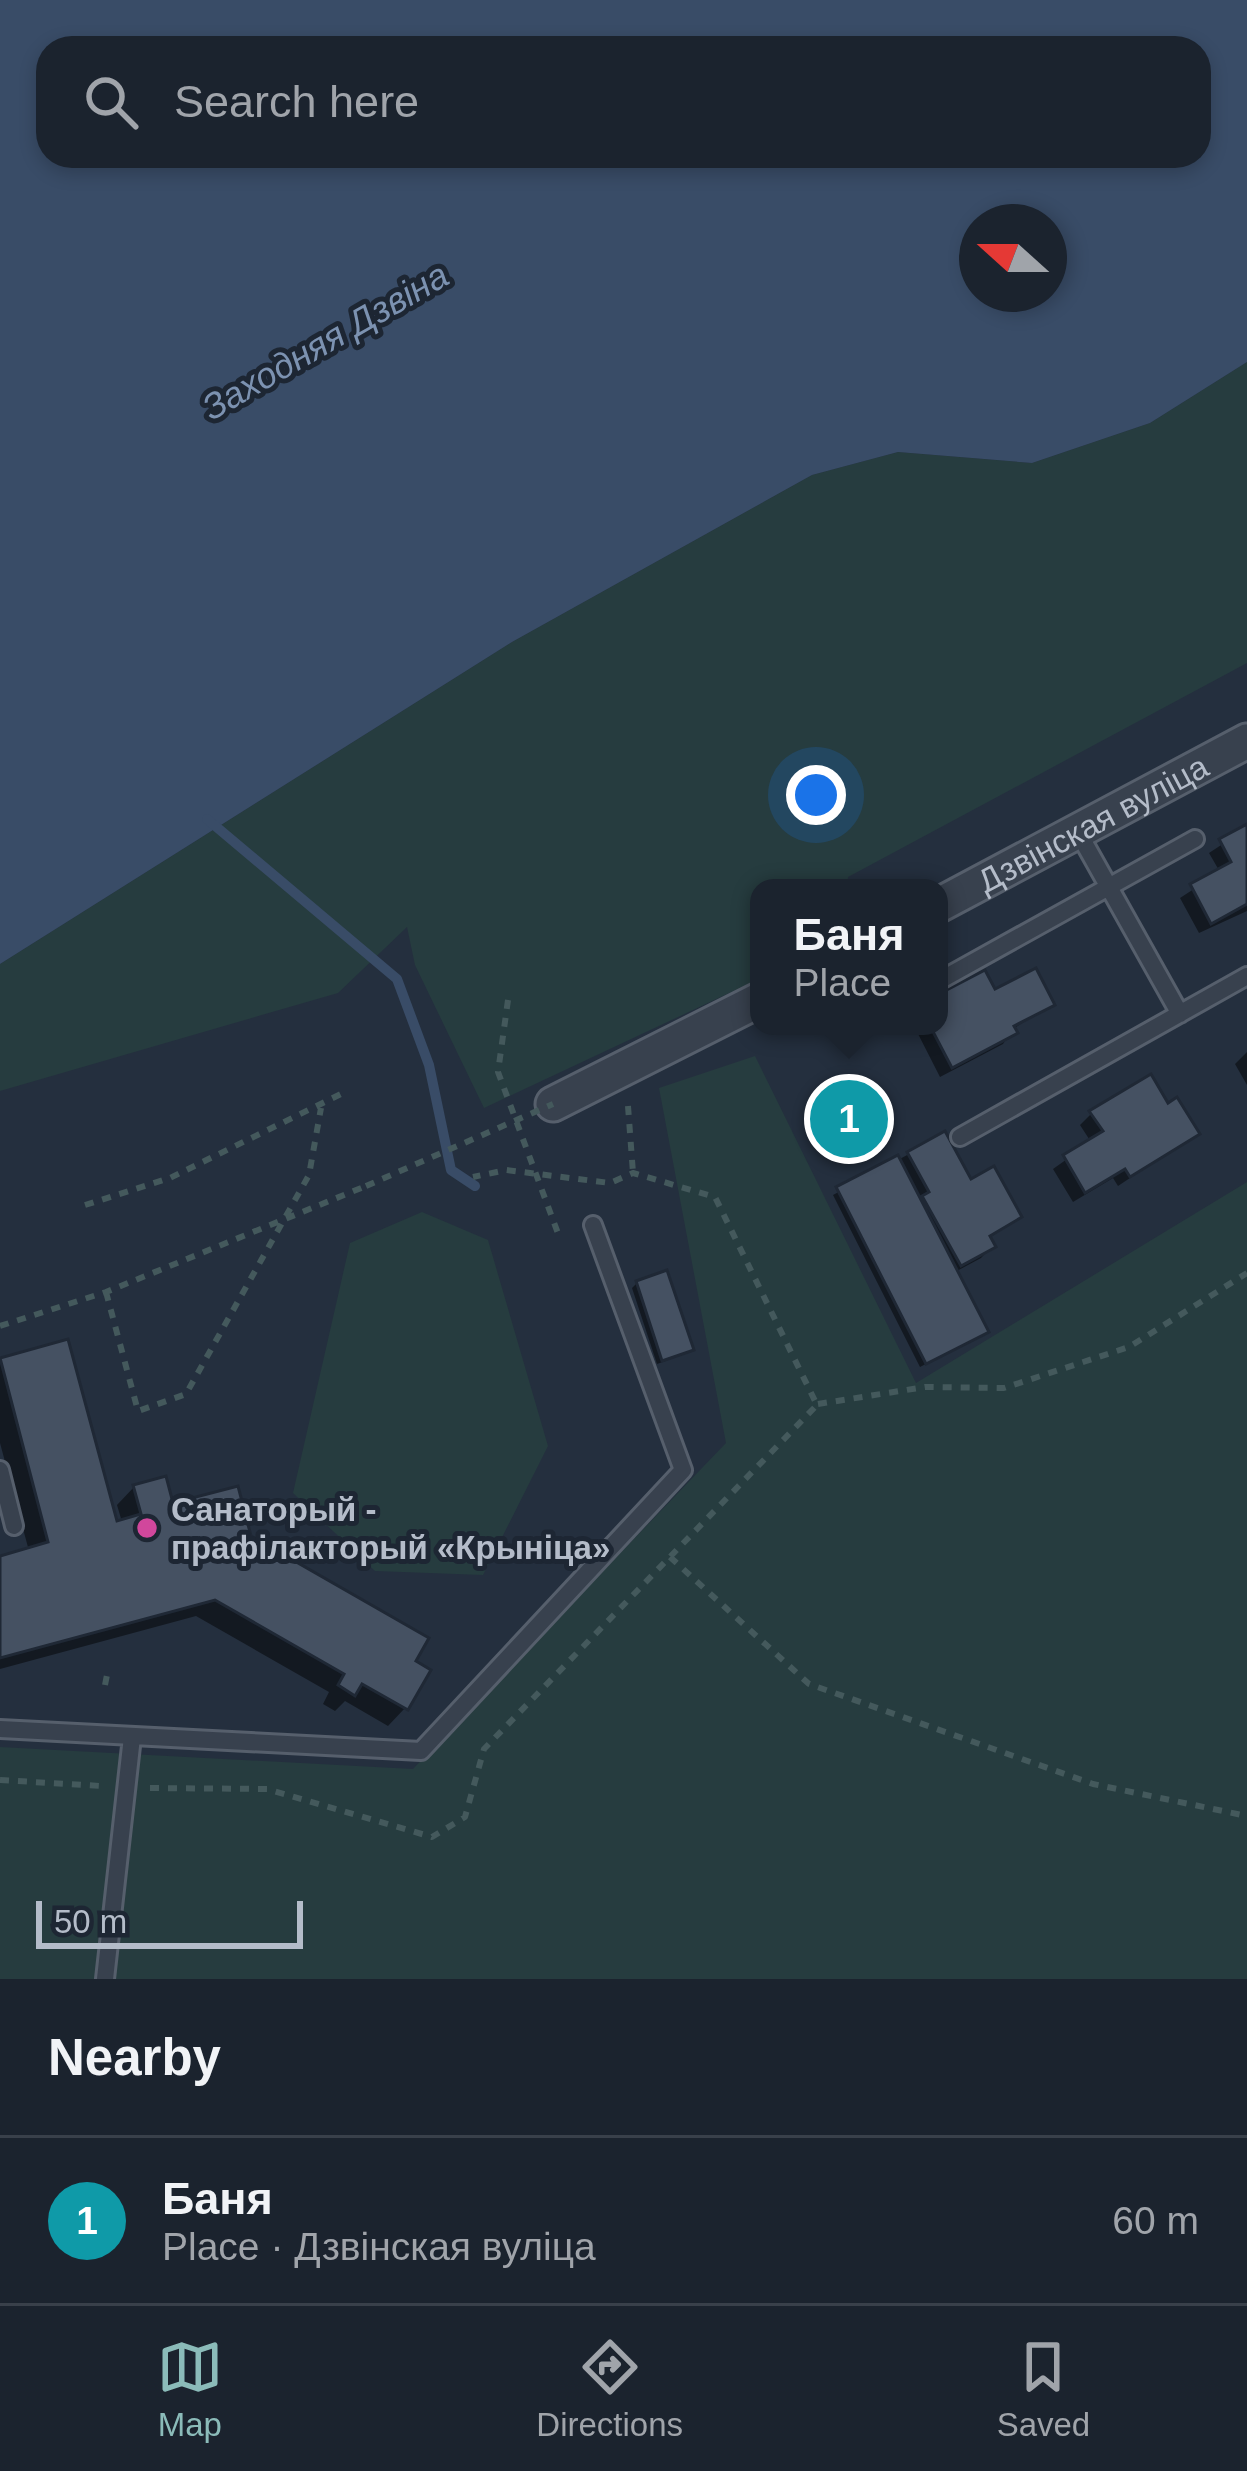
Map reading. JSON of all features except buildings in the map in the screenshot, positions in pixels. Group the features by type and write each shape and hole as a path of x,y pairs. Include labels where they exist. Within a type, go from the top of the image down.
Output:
{"street":[{"name":"Дзвінская вуліца","path":"948,900 1247,741"},
{"path":"553,1104 750,1005"}],"lane":[{"path":"1078,832 1180,1014"},
{"path":"948,975 1106,883 1195,838"},
{"path":"960,1137 1247,976"},
{"path":"0,1729 421,1751 683,1470 593,1225"},
{"path":"0,1470 14,1526"},
{"path":"105,1979 132,1737"}],"path":[{"path":"86,1205 170,1178 321,1108 343,1093"},
{"path":"0,1326 106,1292 553,1104"},
{"path":"106,1292 138,1411 185,1394 309,1174 321,1108"},
{"path":"626,1126 633,1174"},
{"path":"472,1177 506,1170 610,1184 633,1174 715,1197 817,1405"},
{"path":"0,1780 267,1789 432,1837 465,1817 484,1749 817,1405 926,1387 1004,1388 1129,1347 1247,1273"},
{"path":"670,1557 808,1684 1093,1784 1247,1816"},
{"path":"104,1685 108,1670"}],"green space":[{"path":"1247,362 1247,663 848,879 750,879 750,983 484,1108 415,965 407,927 338,993 0,1091 0,964 512,642 812,475 898,452 1032,463 1150,423"},
{"path":"755,1056 916,1383 1247,1182 1247,1979 0,1979 0,1747 413,1769 726,1443 659,1088"},
{"path":"422,1212 488,1240 548,1446 483,1575 375,1571 293,1493 350,1243"}],"water":[{"name":"Заходняя Дзвіна","path":"0,0 1247,0 1247,362 1150,423 1032,463 898,452 812,475 512,642 0,964"}],"waterway":[{"path":"207,819 397,979 429,1065 451,1170 475,1186"}],"place":[{"name":"Баня","path":"849,1119"},
{"name":"Санаторый - прафілакторый «Крыніца»","path":"147,1528"}]}
